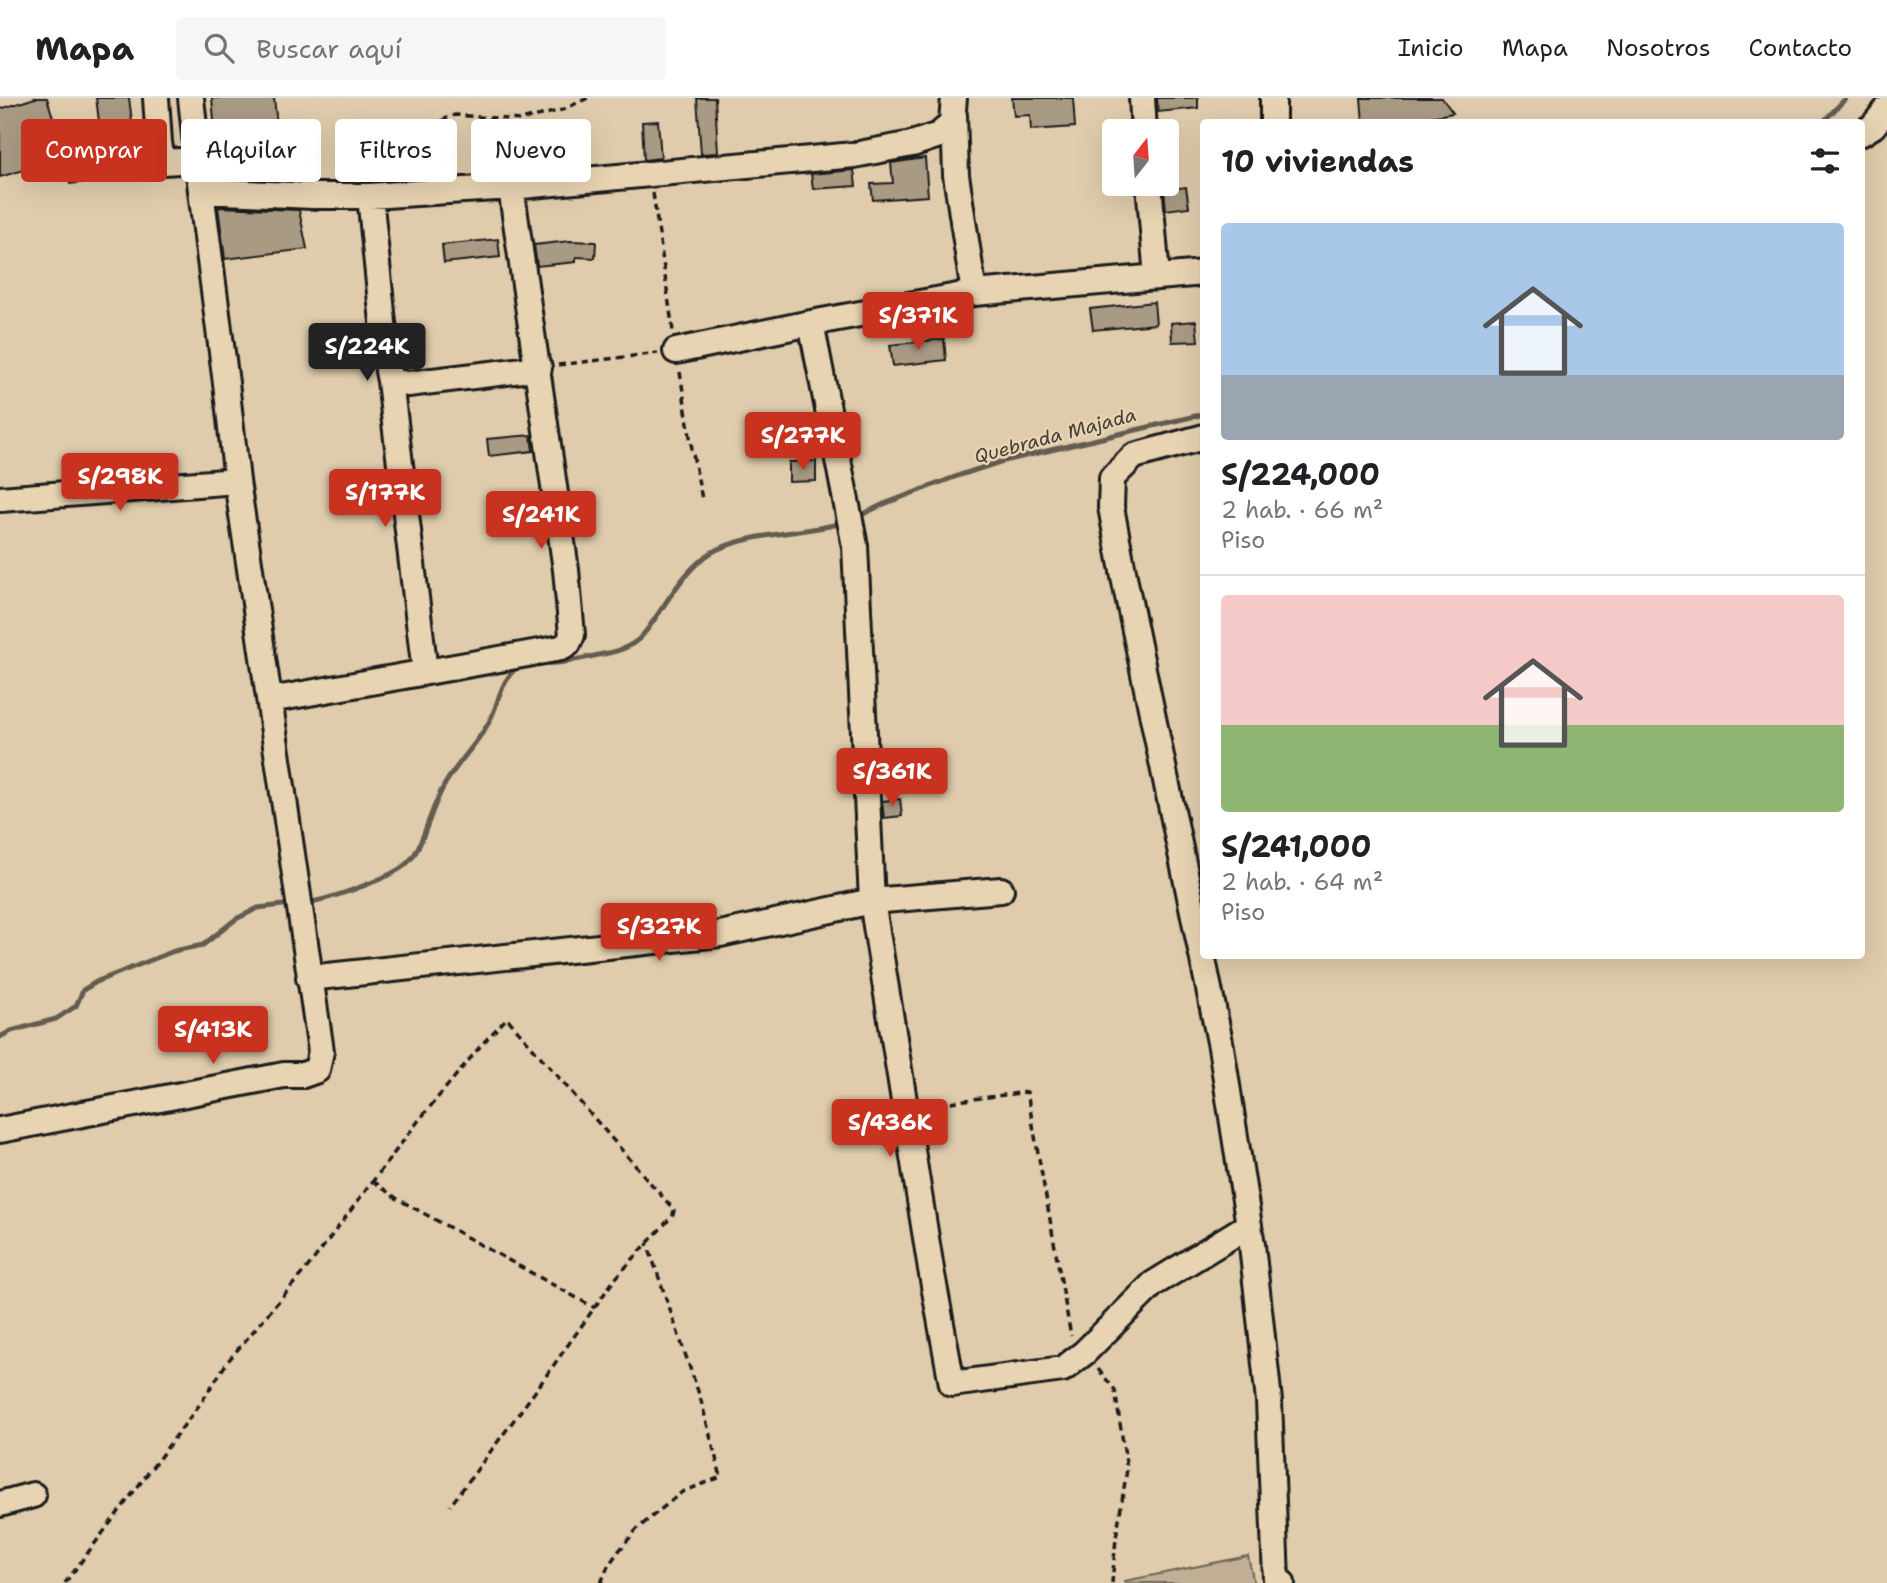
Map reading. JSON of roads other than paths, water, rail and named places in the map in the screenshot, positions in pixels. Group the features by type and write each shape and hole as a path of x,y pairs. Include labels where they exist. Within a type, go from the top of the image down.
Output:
{"street":[{"path":"156,98 162,162 181,161"},
{"path":"191,98 193,119"},
{"path":"1142,98 1143,119"},
{"path":"1273,98 1273,119"},
{"path":"201,191 313,197 370,187 511,187 855,155 893,149 939,135 948,127 954,106"},
{"path":"954,106 956,175 974,293"},
{"path":"1865,131 1887,109"},
{"path":"0,1130 271,1078 303,1075 317,1070 321,1051 237,481 200,182"},
{"path":"370,187 388,371 425,672"},
{"path":"270,700 561,648 568,644 572,635 566,570 511,187"},
{"path":"1150,196 1157,277"},
{"path":"676,351 974,293 1200,273"},
{"path":"811,323 855,546 872,901 952,1384 1063,1369 1084,1353 1153,1284 1249,1225"},
{"path":"390,381 408,384 538,368"},
{"path":"1200,438 1134,456 1112,478 1111,507 1200,946"},
{"path":"0,499 237,481"},
{"path":"309,978 720,934 872,901 1001,890"},
{"path":"1203,959 1221,1047 1249,1225 1269,1401 1276,1580 1282,1583"},
{"path":"0,1504 33,1495"}],"waterway":[{"name":"Quebrada Majada","path":"1826,119 1846,98"},
{"name":"Quebrada Majada","path":"857,517 884,504 1000,462 1200,415"},
{"name":"Quebrada Majada","path":"537,662 570,661 613,652 638,640 690,571 716,550 762,536 842,523"},
{"name":"Quebrada Majada","path":"304,903 371,883 409,862 418,848 445,784 484,730 503,686 518,666"},
{"name":"Quebrada Majada","path":"0,1037 11,1031 56,1019 76,1006 83,990 98,981 174,951 203,945 236,919 258,908 291,904"}]}
